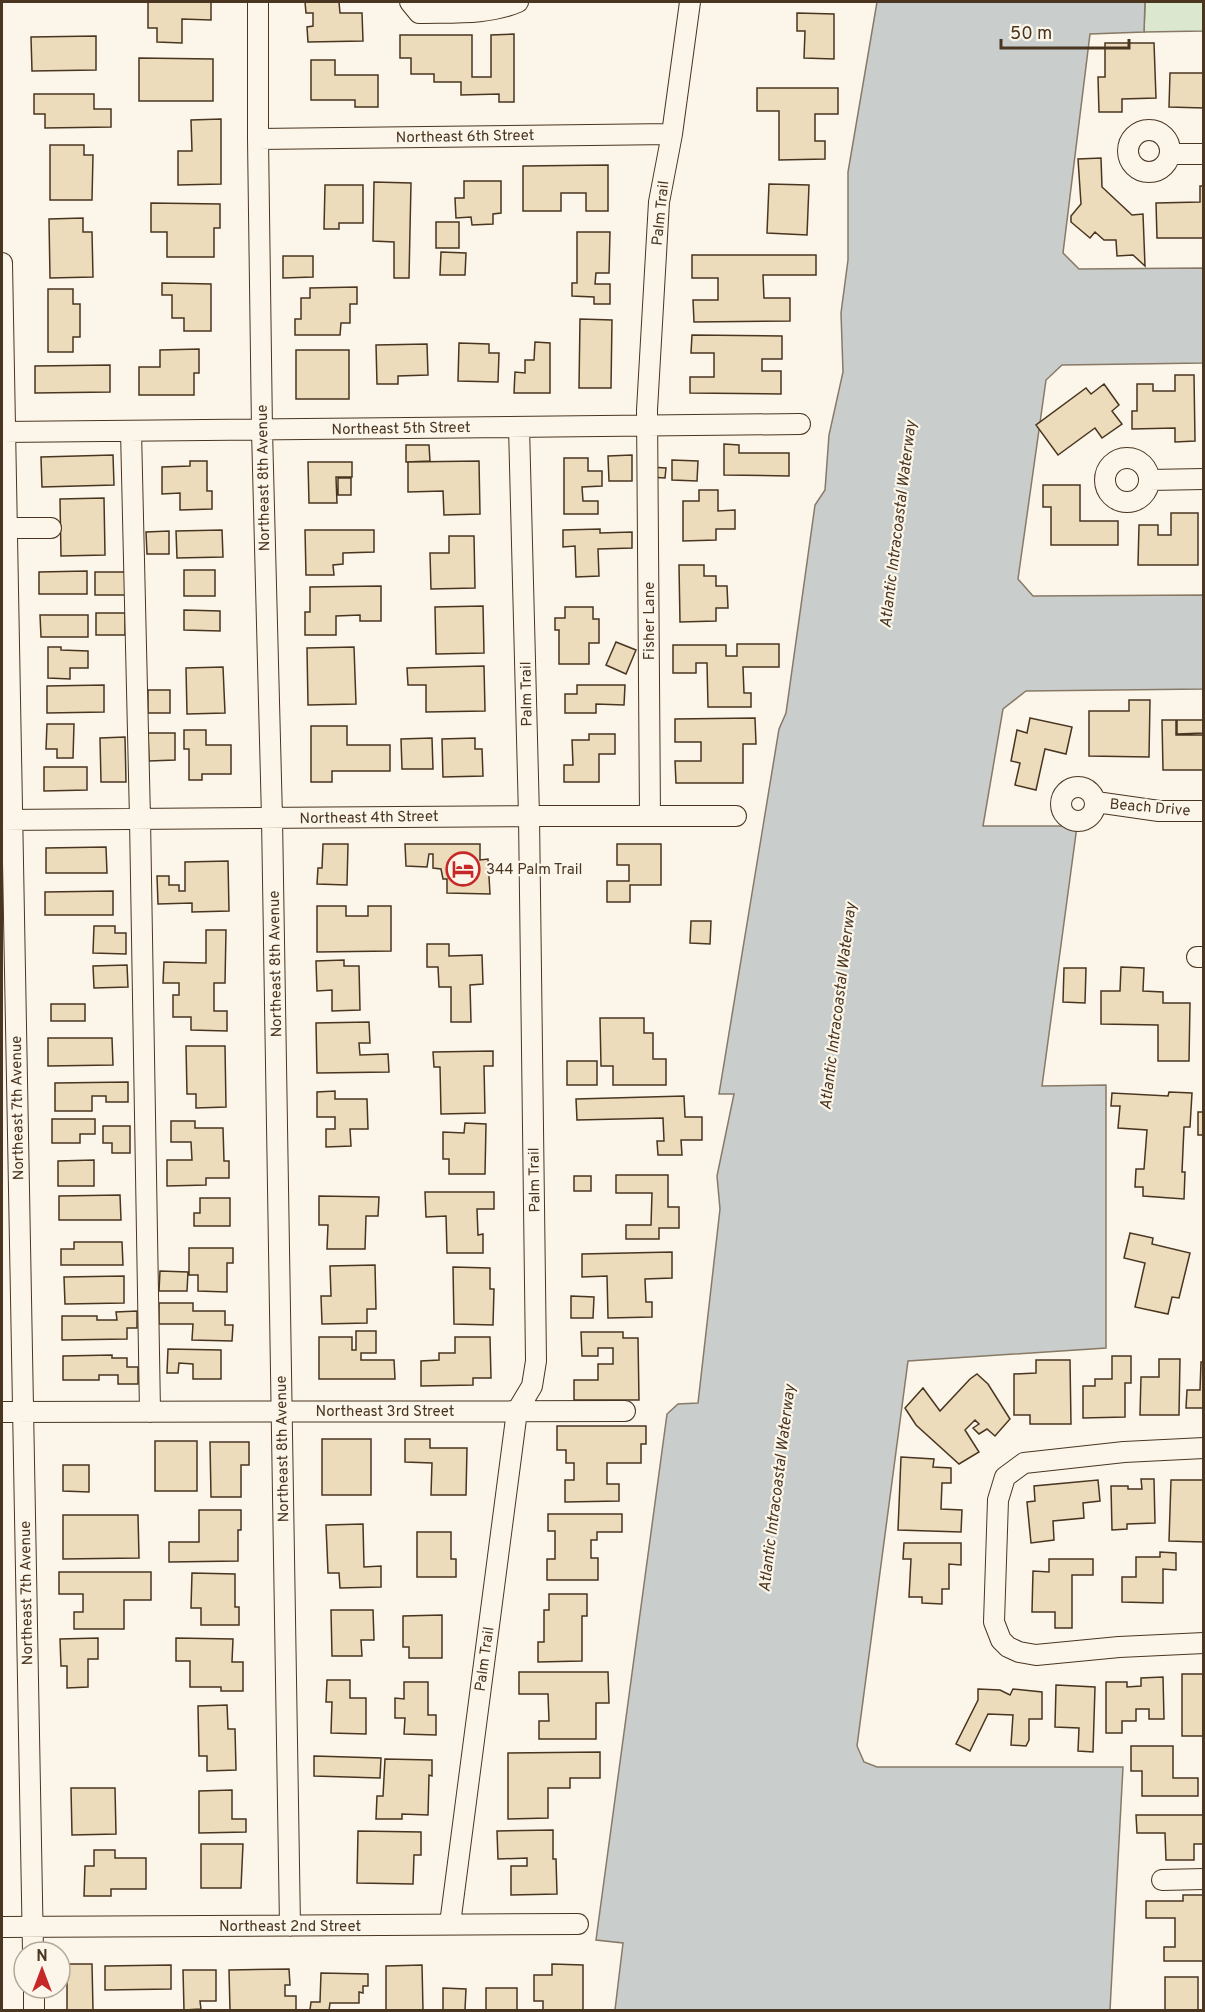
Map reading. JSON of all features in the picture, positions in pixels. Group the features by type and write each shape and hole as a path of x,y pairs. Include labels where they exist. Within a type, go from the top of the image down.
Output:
{"street":[{"name":"Northeast 8th Avenue","path":"258,2 262,429 273,818 291,1926"},
{"path":"411,2 419,13 430,13 470,12 518,2"},
{"name":"Palm Trail","path":"647,426 659,202 672,134 690,2"},
{"name":"Northeast 6th Street","path":"258,139 672,134"},
{"path":"1171,154 1203,154"},
{"name":"Northeast 7th Avenue","path":"2,263 6,528 6,774 23,1412 33,1940"},
{"name":"Northeast 5th Street","path":"3,432 800,424"},
{"name":"Fisher Lane","path":"647,426 650,816"},
{"name":"Palm Trail","path":"450,1924 517,1411 532,1386 536,1361 529,816 519,427"},
{"path":"131,431 150,1412"},
{"path":"1149,480 1203,479"},
{"path":"6,528 51,528"},
{"name":"Beach Drive","path":"1096,802 1159,811 1203,811"},
{"name":"Northeast 4th Street","path":"7,820 736,816"},
{"name":"Northeast 3rd Street","path":"2,1412 625,1411"},
{"path":"1203,1448 1124,1452 1024,1463 1005,1477 998,1500 994,1622 1000,1640 1008,1647 1018,1652 1036,1655 1119,1647 1203,1643"},
{"path":"1162,1880 1203,1879"},
{"name":"Northeast 2nd Street","path":"2,1927 578,1924"}],"green space":[{"path":"1145,2 1203,2 1203,31 1144,32"}],"water":[{"name":"Atlantic Intracoastal Waterway","path":"877,2 1145,2 1144,32 1090,34 1063,253 1079,269 1203,268 1203,363 1062,365 1046,380 1018,579 1033,596 1203,595 1203,689 1026,691 1003,709 983,826 1077,826 1042,1086 1106,1085 1106,1348 908,1361 857,1746 864,1762 877,1767 1123,1767 1110,2010 615,2010 623,1943 596,1940 667,1414 678,1404 698,1403 720,1209 717,1176 734,1094 719,1094 779,729 786,713 815,505 825,490 829,435 843,372 841,313 848,260 848,172"}],"building":[{"path":"148,2 211,2 211,20 182,19 182,43 157,42 157,28 148,28"},
{"path":"305,2 339,2 340,13 362,13 363,41 308,42 307,27 313,26 313,13 306,13"},
{"path":"797,13 834,14 834,59 804,58 805,31 797,31"},
{"path":"514,34 514,102 499,102 499,94 461,95 461,82 434,82 434,74 411,74 411,58 400,58 400,35 472,35 472,77 491,77 491,35"},
{"path":"96,36 96,70 32,71 31,37"},
{"path":"1105,43 1154,43 1156,98 1122,99 1122,112 1099,112 1098,77 1105,77"},
{"path":"139,58 213,59 213,101 139,101"},
{"path":"311,60 335,60 335,75 378,75 378,107 355,107 355,100 311,100"},
{"path":"1170,73 1204,73 1204,108 1169,107"},
{"path":"757,88 838,88 838,114 815,114 815,141 825,141 825,159 779,160 779,111 757,111"},
{"path":"34,94 94,94 94,109 111,109 111,127 45,128 45,114 34,114"},
{"path":"221,119 221,184 178,185 178,151 192,151 191,120"},
{"path":"50,145 84,145 84,155 93,155 92,200 50,200"},
{"path":"1101,158 1102,187 1132,215 1143,214 1145,266 1133,255 1117,256 1116,240 1104,240 1095,232 1090,238 1071,222 1071,216 1081,204 1078,159"},
{"path":"608,165 608,211 586,211 586,193 561,193 561,211 523,211 523,166"},
{"path":"464,181 501,181 501,213 493,214 493,224 472,225 471,217 456,218 455,198 464,198"},
{"path":"374,182 411,183 409,278 394,278 394,242 373,241"},
{"path":"769,184 809,185 807,235 767,233"},
{"path":"325,185 363,185 363,223 339,223 339,229 324,229"},
{"path":"1200,186 1204,186 1204,238 1157,238 1156,203 1200,202"},
{"path":"151,203 220,204 220,228 214,228 214,257 167,257 167,232 151,232"},
{"path":"83,218 83,232 92,232 93,277 50,278 49,219"},
{"path":"436,222 459,222 459,248 436,248"},
{"path":"577,232 610,232 609,273 596,273 595,284 610,284 610,304 594,304 594,297 572,296 572,283 577,283"},
{"path":"441,252 466,253 465,275 440,275"},
{"path":"692,255 816,255 816,275 763,275 764,298 790,298 790,321 694,322 693,300 718,300 718,278 692,278"},
{"path":"283,256 313,256 313,277 283,278"},
{"path":"162,283 211,284 211,331 184,331 184,318 172,318 172,295 162,295"},
{"path":"357,287 357,304 350,304 350,323 341,323 340,335 295,335 295,319 301,319 301,298 310,298 310,288"},
{"path":"48,289 73,289 73,304 80,304 80,337 73,337 73,352 48,352"},
{"path":"580,319 612,320 611,388 579,388"},
{"path":"692,335 782,336 782,359 762,359 762,371 781,371 781,394 690,393 690,377 714,377 714,353 691,353"},
{"path":"535,342 550,343 550,393 514,393 515,372 525,373 525,360 534,360"},
{"path":"459,343 489,344 489,353 499,353 498,382 458,381"},
{"path":"427,344 428,375 398,376 398,384 377,384 376,345"},
{"path":"199,349 199,373 194,373 194,395 139,395 139,367 160,367 160,350"},
{"path":"296,350 349,350 349,399 296,399"},
{"path":"110,365 110,392 35,393 35,366"},
{"path":"1175,375 1194,375 1195,441 1175,442 1175,428 1132,429 1132,411 1137,411 1137,384 1153,384 1153,391 1175,391"},
{"path":"1104,384 1119,405 1112,411 1122,424 1102,438 1095,428 1058,455 1036,425 1086,388 1091,394"},
{"path":"724,444 739,445 739,453 789,453 789,476 724,475"},
{"path":"406,445 429,445 430,461 406,462"},
{"path":"113,455 114,485 42,487 41,457"},
{"path":"632,455 632,481 609,481 608,456"},
{"path":"564,458 588,458 588,471 602,471 602,486 582,487 583,501 598,501 598,514 564,514"},
{"path":"672,460 698,461 697,481 672,480"},
{"path":"190,461 207,461 207,491 212,491 212,509 180,510 180,493 162,494 162,467 190,466"},
{"path":"479,461 480,514 444,515 443,491 408,492 408,462"},
{"path":"308,462 352,462 352,477 336,477 337,503 309,503"},
{"path":"649,467 666,468 665,478 648,477"},
{"path":"338,478 351,478 351,495 338,495"},
{"path":"1043,485 1080,485 1080,521 1118,521 1118,545 1051,545 1051,507 1043,507"},
{"path":"699,490 718,490 718,511 735,510 735,529 716,529 716,540 683,541 683,501 699,501"},
{"path":"104,498 105,555 61,556 60,499"},
{"path":"1171,513 1198,513 1198,565 1138,565 1139,525 1158,525 1158,535 1171,535"},
{"path":"600,529 600,533 632,532 632,548 598,549 599,576 576,577 575,546 563,547 563,530"},
{"path":"222,530 223,557 177,558 176,531"},
{"path":"305,530 374,530 374,552 343,553 343,564 333,565 334,575 306,575"},
{"path":"169,531 169,554 147,554 146,532"},
{"path":"449,536 474,536 475,588 431,589 430,553 449,553"},
{"path":"679,565 704,565 704,576 716,576 716,586 727,586 728,608 716,608 716,621 680,622"},
{"path":"184,570 215,570 215,596 184,596"},
{"path":"87,571 87,594 39,594 39,572"},
{"path":"95,572 125,572 125,595 95,595"},
{"path":"381,586 381,621 360,621 360,615 336,616 336,635 305,635 305,612 310,612 310,587"},
{"path":"483,606 484,653 436,654 435,607"},
{"path":"565,607 593,607 593,619 599,619 599,643 589,643 589,664 559,664 559,630 555,630 555,618 565,618"},
{"path":"184,610 220,611 220,631 184,630"},
{"path":"96,613 125,613 125,635 96,635"},
{"path":"40,615 88,615 88,637 41,637"},
{"path":"616,642 636,650 626,674 606,665"},
{"path":"737,644 779,644 779,667 743,667 744,693 751,693 751,707 708,707 707,663 696,663 696,673 673,673 673,645 726,645 726,656 737,656"},
{"path":"48,647 88,651 88,668 70,668 70,679 48,678"},
{"path":"354,647 356,704 308,705 307,648"},
{"path":"484,666 485,711 426,712 426,685 408,685 407,668"},
{"path":"223,667 225,713 187,714 186,668"},
{"path":"104,685 104,712 47,713 47,686"},
{"path":"577,685 625,685 624,705 596,704 596,713 565,713 565,694 577,694"},
{"path":"148,690 170,690 170,713 148,713"},
{"path":"1129,700 1150,700 1149,757 1089,756 1089,711 1129,711"},
{"path":"755,718 756,744 743,744 743,783 676,783 675,761 701,761 701,742 675,742 675,719"},
{"path":"1030,718 1072,727 1066,754 1045,749 1036,790 1015,785 1020,763 1011,761 1017,730 1027,733"},
{"path":"1162,720 1176,720 1176,735 1204,735 1204,770 1163,770"},
{"path":"1177,720 1204,720 1204,733 1177,734"},
{"path":"47,724 74,724 73,758 57,758 57,749 46,749"},
{"path":"311,726 347,726 347,745 390,745 390,771 332,771 332,782 311,782"},
{"path":"184,730 206,730 206,745 231,745 231,774 202,774 202,780 189,780 189,749 184,749"},
{"path":"148,733 175,733 175,760 149,761"},
{"path":"589,734 615,734 615,754 599,754 599,782 564,782 564,765 573,765 572,740 589,740"},
{"path":"125,737 126,782 101,782 100,738"},
{"path":"432,738 433,769 402,769 401,739"},
{"path":"475,738 475,749 482,749 483,776 443,777 442,739"},
{"path":"44,767 87,767 87,790 44,791"},
{"path":"323,844 348,844 347,885 317,884 318,868 322,868"},
{"name":"344 Palm Trail","path":"405,844 480,844 480,860 488,859 490,894 447,893 447,879 443,879 441,869 433,868 433,854 429,854 427,867 406,866"},
{"path":"617,844 661,844 661,885 630,885 630,902 607,902 607,881 629,881 629,865 617,865"},
{"path":"106,847 107,873 46,873 46,848"},
{"path":"228,861 229,911 192,912 192,903 158,904 157,876 169,876 169,885 179,885 179,891 185,891 185,862"},
{"path":"113,891 113,915 45,915 45,892"},
{"path":"317,906 346,906 346,916 368,916 368,906 391,906 391,951 317,952"},
{"path":"691,921 711,921 710,944 690,943"},
{"path":"94,926 115,926 115,933 126,933 126,954 93,953"},
{"path":"206,930 226,930 225,983 214,983 214,1011 227,1011 227,1031 191,1030 191,1017 173,1017 173,995 179,995 179,983 163,983 164,962 206,963"},
{"path":"427,944 449,944 449,956 482,955 483,984 470,985 471,1022 451,1022 451,987 439,987 438,967 427,967"},
{"path":"344,960 344,966 359,966 360,1010 332,1011 332,990 317,991 316,961"},
{"path":"127,965 128,987 94,988 93,966"},
{"path":"1121,967 1144,968 1143,991 1163,992 1163,1003 1190,1003 1189,1061 1158,1061 1158,1025 1101,1024 1101,991 1120,991"},
{"path":"1064,968 1086,968 1085,1003 1063,1002"},
{"path":"51,1004 85,1004 85,1021 51,1021"},
{"path":"600,1018 644,1018 644,1033 653,1033 653,1059 666,1059 666,1085 613,1085 613,1066 601,1066"},
{"path":"369,1022 370,1043 359,1043 360,1055 388,1054 389,1072 317,1073 316,1023"},
{"path":"48,1038 112,1038 113,1065 48,1066"},
{"path":"186,1046 225,1046 226,1107 196,1108 196,1094 187,1094"},
{"path":"493,1051 493,1066 484,1066 485,1113 441,1114 440,1067 434,1067 433,1052"},
{"path":"567,1061 597,1061 597,1085 567,1085"},
{"path":"128,1082 128,1102 106,1102 106,1096 92,1096 92,1111 55,1111 55,1083"},
{"path":"335,1091 335,1099 367,1099 368,1129 350,1129 351,1146 326,1147 326,1129 335,1129 335,1117 317,1117 317,1092"},
{"path":"1169,1092 1192,1093 1190,1127 1184,1127 1182,1172 1185,1172 1184,1199 1143,1196 1143,1187 1135,1187 1136,1169 1144,1169 1147,1130 1118,1128 1120,1106 1111,1106 1112,1093 1168,1096"},
{"path":"684,1096 685,1117 702,1117 702,1140 681,1140 682,1155 658,1155 657,1141 664,1141 663,1118 577,1120 576,1099"},
{"path":"1198,1112 1204,1112 1204,1135 1198,1135"},
{"path":"52,1119 95,1119 95,1134 80,1134 80,1143 52,1143"},
{"path":"171,1121 195,1121 195,1128 223,1128 224,1161 229,1161 229,1178 206,1178 206,1185 167,1186 167,1160 192,1160 191,1142 171,1142"},
{"path":"465,1123 486,1124 485,1174 449,1174 449,1159 443,1159 443,1132 464,1133"},
{"path":"103,1126 130,1126 130,1153 112,1153 112,1143 103,1143"},
{"path":"94,1160 94,1186 58,1186 58,1161"},
{"path":"616,1175 668,1175 668,1207 679,1207 679,1228 659,1228 659,1239 626,1239 626,1225 651,1225 652,1193 616,1193"},
{"path":"574,1176 591,1176 591,1191 574,1191"},
{"path":"425,1192 494,1192 494,1209 477,1209 478,1235 483,1234 483,1253 447,1253 446,1216 426,1217"},
{"path":"120,1195 121,1220 59,1220 59,1196"},
{"path":"319,1196 379,1197 378,1216 366,1216 365,1249 327,1249 328,1225 319,1225"},
{"path":"200,1198 230,1198 230,1226 194,1226 194,1213 200,1213"},
{"path":"1130,1233 1153,1238 1152,1244 1190,1253 1179,1298 1172,1297 1168,1314 1135,1307 1145,1263 1124,1258"},
{"path":"74,1242 122,1242 123,1265 61,1265 61,1249 74,1249"},
{"path":"189,1248 233,1248 233,1263 227,1263 227,1292 198,1291 198,1275 189,1275"},
{"path":"672,1252 672,1278 645,1279 646,1302 652,1302 652,1317 608,1318 607,1276 582,1277 582,1254"},
{"path":"375,1265 376,1309 367,1309 367,1323 322,1324 321,1296 331,1296 330,1266"},
{"path":"453,1267 490,1268 490,1289 494,1289 493,1325 454,1324"},
{"path":"160,1271 188,1272 187,1291 159,1291"},
{"path":"124,1276 124,1303 65,1304 64,1277"},
{"path":"571,1296 594,1297 593,1318 571,1318"},
{"path":"159,1303 193,1303 193,1311 225,1311 225,1325 233,1325 232,1341 192,1340 193,1324 159,1324"},
{"path":"137,1311 137,1328 127,1328 127,1339 62,1340 62,1316 97,1316 97,1320 117,1320 116,1312"},
{"path":"356,1331 376,1331 376,1353 361,1353 361,1360 394,1360 395,1379 319,1379 319,1337 352,1337 352,1350 356,1350"},
{"path":"581,1332 623,1332 623,1338 638,1338 639,1400 574,1400 574,1380 598,1380 598,1364 613,1364 613,1348 598,1348 598,1356 582,1356"},
{"path":"455,1337 490,1337 491,1378 473,1378 473,1385 421,1386 421,1361 439,1360 439,1353 455,1353"},
{"path":"168,1349 221,1350 221,1379 193,1379 193,1364 179,1363 178,1373 167,1373"},
{"path":"112,1355 112,1358 127,1358 127,1367 138,1367 138,1384 118,1384 118,1375 99,1375 99,1380 63,1380 63,1356"},
{"path":"1112,1356 1131,1356 1131,1383 1125,1383 1125,1417 1083,1418 1083,1386 1095,1386 1095,1379 1112,1379"},
{"path":"1159,1359 1180,1359 1179,1415 1140,1415 1141,1377 1159,1377"},
{"path":"1036,1360 1070,1360 1071,1424 1030,1424 1030,1415 1014,1415 1014,1374 1036,1373"},
{"path":"1201,1362 1204,1362 1204,1408 1186,1408 1187,1390 1200,1390"},
{"path":"977,1374 988,1384 1010,1419 995,1436 987,1429 979,1434 973,1428 979,1424 975,1420 965,1430 979,1452 959,1464 916,1425 905,1408 923,1388 940,1411"},
{"path":"557,1426 646,1426 646,1444 641,1444 641,1463 607,1463 607,1484 619,1484 619,1501 565,1502 565,1480 574,1480 574,1463 566,1463 566,1450 557,1450"},
{"path":"322,1439 371,1439 371,1495 322,1495"},
{"path":"405,1439 430,1439 430,1448 467,1448 466,1495 431,1495 432,1463 405,1462"},
{"path":"155,1441 197,1441 197,1491 155,1491"},
{"path":"210,1442 249,1442 249,1465 241,1465 241,1497 211,1497"},
{"path":"901,1457 934,1459 933,1467 951,1468 951,1483 942,1483 941,1509 962,1510 961,1532 898,1530"},
{"path":"63,1465 89,1465 89,1492 63,1491"},
{"path":"1141,1479 1154,1479 1155,1523 1127,1524 1127,1529 1112,1530 1111,1486 1142,1489"},
{"path":"1098,1480 1100,1501 1083,1503 1084,1518 1053,1521 1054,1540 1031,1543 1027,1502 1035,1501 1034,1486"},
{"path":"1171,1480 1204,1480 1204,1542 1169,1541"},
{"path":"199,1510 241,1510 241,1530 238,1530 238,1561 169,1562 169,1542 199,1542"},
{"path":"548,1514 622,1514 622,1532 597,1532 597,1540 591,1540 591,1558 598,1558 598,1580 547,1580 547,1559 555,1559 555,1531 548,1531"},
{"path":"63,1515 138,1515 139,1558 63,1559"},
{"path":"363,1524 364,1567 381,1566 381,1587 340,1588 339,1573 328,1573 326,1525"},
{"path":"417,1532 451,1532 451,1559 456,1559 456,1577 417,1577"},
{"path":"904,1543 961,1543 961,1565 949,1564 949,1589 942,1589 942,1604 922,1603 922,1597 909,1597 911,1559 903,1559"},
{"path":"1160,1552 1176,1553 1176,1570 1163,1569 1163,1603 1122,1602 1122,1577 1136,1577 1136,1557 1160,1557"},
{"path":"1049,1559 1093,1559 1093,1575 1072,1575 1072,1628 1055,1628 1055,1612 1032,1612 1033,1571 1049,1572"},
{"path":"59,1572 151,1572 151,1600 124,1600 124,1629 74,1629 74,1612 83,1612 83,1594 59,1594"},
{"path":"192,1573 235,1574 235,1607 239,1607 239,1625 201,1625 201,1608 191,1608"},
{"path":"549,1594 587,1594 587,1616 582,1616 582,1661 538,1662 538,1642 544,1642 544,1610 549,1610"},
{"path":"331,1610 373,1610 374,1640 361,1640 362,1656 332,1656"},
{"path":"442,1615 442,1658 409,1658 409,1647 403,1647 403,1616"},
{"path":"98,1638 98,1659 88,1659 88,1687 67,1688 67,1666 61,1666 60,1639"},
{"path":"176,1638 233,1639 232,1662 243,1662 243,1691 221,1691 221,1687 190,1687 190,1661 176,1661"},
{"path":"519,1672 608,1672 609,1703 596,1703 596,1739 539,1739 539,1721 549,1721 548,1694 519,1694"},
{"path":"1182,1674 1204,1674 1204,1736 1182,1736"},
{"path":"1163,1677 1164,1719 1149,1719 1149,1709 1136,1709 1136,1721 1122,1721 1122,1733 1106,1733 1106,1682 1127,1682 1127,1687 1141,1686 1141,1678"},
{"path":"327,1680 350,1680 350,1698 366,1698 366,1734 331,1733 332,1702 326,1702"},
{"path":"404,1682 428,1682 428,1715 436,1715 436,1735 404,1734 405,1718 395,1718 395,1698 404,1699"},
{"path":"1056,1685 1095,1687 1093,1752 1078,1751 1079,1728 1055,1727"},
{"path":"978,1689 1000,1690 1010,1695 1013,1689 1042,1692 1042,1719 1029,1719 1029,1740 1026,1746 1011,1745 1013,1715 988,1714 970,1751 956,1744 978,1700"},
{"path":"227,1705 228,1729 235,1729 236,1770 207,1771 207,1756 199,1756 198,1706"},
{"path":"1131,1746 1173,1746 1173,1778 1198,1778 1198,1796 1142,1796 1142,1771 1131,1771"},
{"path":"600,1752 600,1778 570,1778 570,1788 548,1788 548,1818 508,1819 508,1753"},
{"path":"314,1756 381,1758 380,1778 314,1776"},
{"path":"385,1759 432,1760 432,1776 429,1775 428,1815 402,1814 402,1819 376,1819 377,1796 383,1796"},
{"path":"71,1788 115,1788 116,1834 72,1835"},
{"path":"232,1790 232,1819 246,1819 246,1832 199,1833 199,1791"},
{"path":"1136,1815 1204,1815 1204,1844 1194,1844 1194,1860 1166,1860 1165,1833 1137,1833"},
{"path":"553,1830 553,1859 556,1859 557,1894 511,1895 511,1866 527,1866 527,1858 498,1859 497,1831"},
{"path":"358,1831 421,1832 421,1855 414,1855 413,1884 357,1883"},
{"path":"201,1844 243,1844 241,1888 201,1888"},
{"path":"94,1850 115,1850 115,1858 146,1858 146,1889 111,1889 111,1896 84,1896 85,1866 94,1866"},
{"path":"1183,1895 1204,1895 1204,1961 1164,1961 1164,1947 1175,1947 1175,1918 1146,1918 1146,1901 1183,1901"},
{"path":"72,1964 92,1964 93,2010 67,2010 67,2000 72,2000"},
{"path":"552,1964 583,1965 583,2010 543,2010 543,2001 534,2001 534,1975 552,1975"},
{"path":"171,1965 171,1989 105,1990 105,1966"},
{"path":"422,1965 423,2010 386,2010 386,1966"},
{"path":"289,1969 290,1985 285,1985 285,1996 296,1996 296,2010 230,2010 229,1970"},
{"path":"183,1970 216,1970 216,2001 200,2001 201,2009 184,2010"},
{"path":"321,1973 368,1974 368,1986 363,1986 363,1993 359,1992 359,2003 330,2003 329,2010 310,2010 311,2002 320,2002"},
{"path":"1165,1977 1198,1977 1198,2010 1165,2010"},
{"path":"443,1988 466,1989 465,2010 443,2010"},
{"path":"486,1988 517,1988 517,2010 486,2010"}],"place":[{"name":"344 Palm Trail","path":"463,869"}]}
